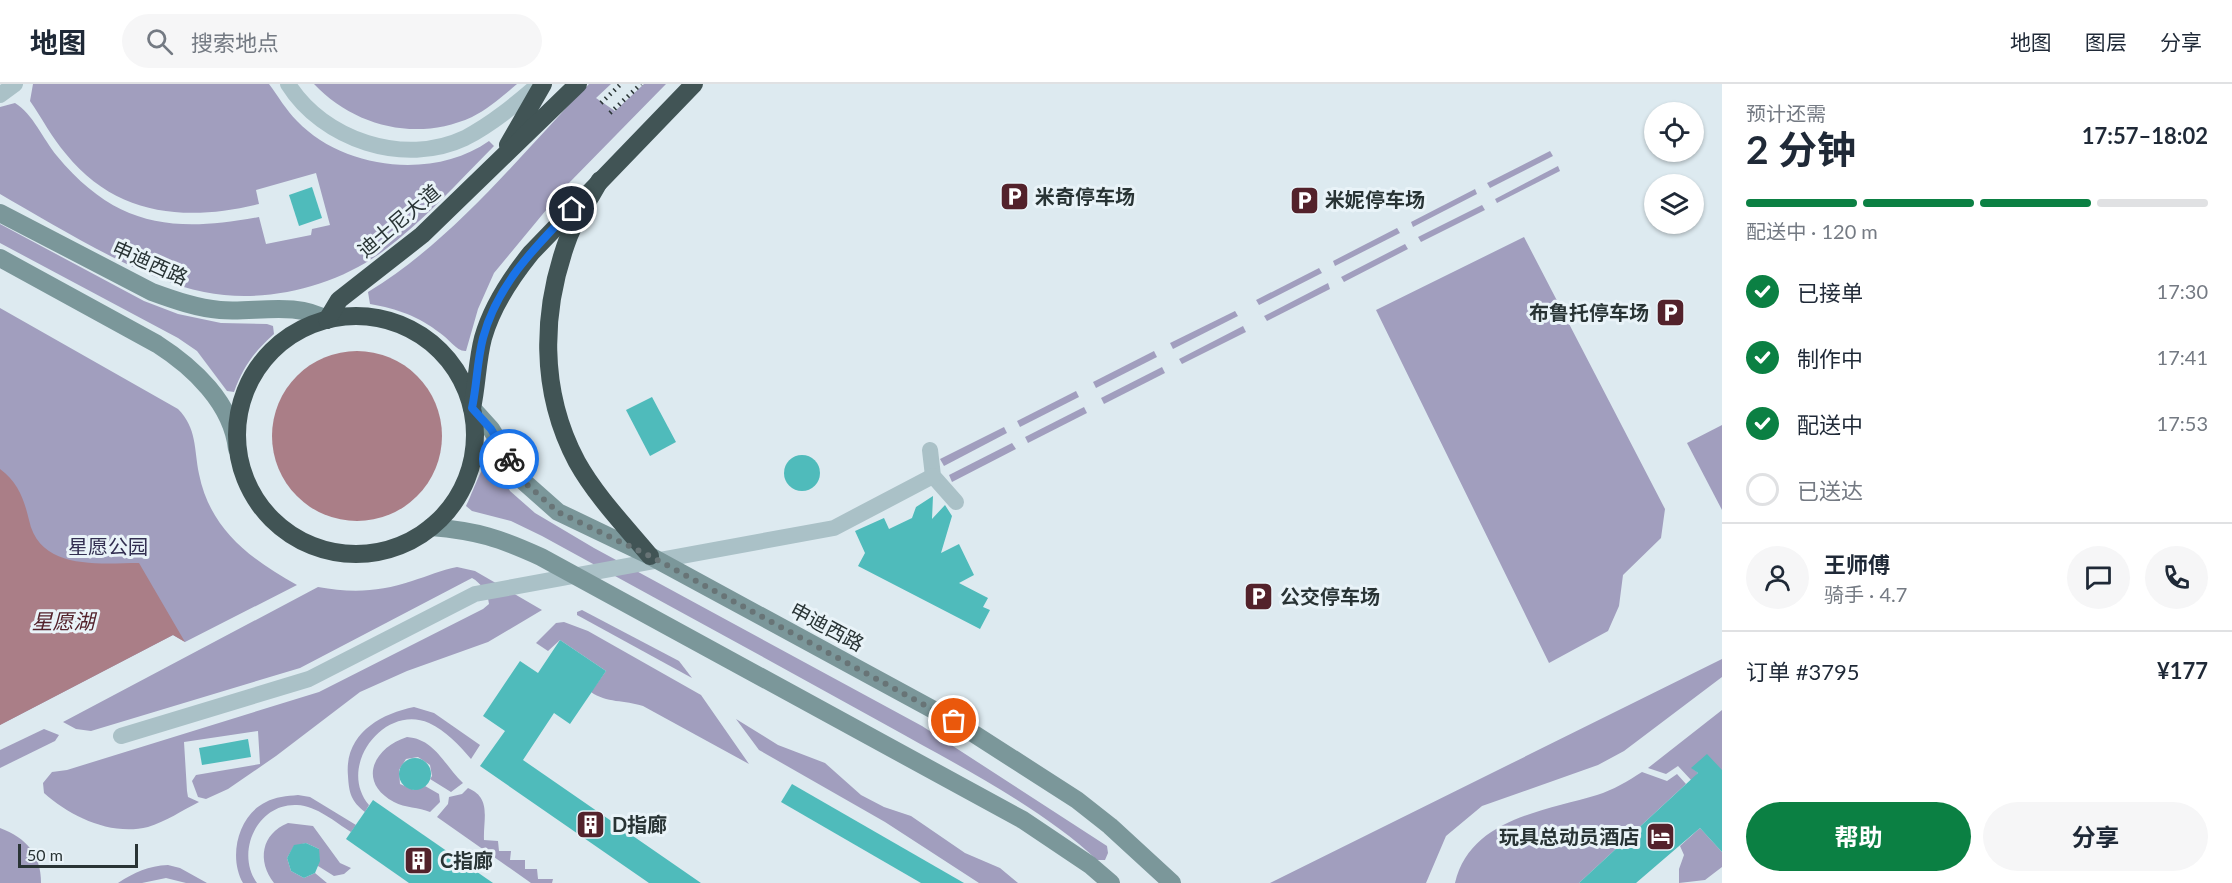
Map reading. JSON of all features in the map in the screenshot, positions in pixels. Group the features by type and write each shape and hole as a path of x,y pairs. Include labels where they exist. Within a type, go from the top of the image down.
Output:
{"highway":[{"name":"迪士尼大道","path":"501,157 541,84"},
{"name":"迪士尼大道","path":"327,320 339,300 422,235 578,84"},
{"path":"472,408 458,373 433,345 401,325 364,316 327,320 300,330 276,346 257,368 244,393 237,420 237,449 242,472 251,493 264,512 281,528 322,549 344,554 368,554 390,549 412,540 431,527 457,499 465,482 475,445 472,408 483,339 490,316 509,280 531,253 694,84"},
{"path":"600,180 570,234 550,300 549,378 560,422 578,463 606,503 650,556"}],"street":[{"path":"0,95 15,84"},
{"path":"281,84 312,113 343,135 377,146 408,150 463,139 486,126 541,84"},
{"path":"288,84 312,113"},
{"name":"申迪西路","path":"0,213 152,292 169,298 220,310 313,311 327,320"},
{"path":"0,258 158,344 181,359 199,375 215,397 228,420 237,449"},
{"name":"申迪西路","path":"472,408 491,429 523,481 558,512 650,556 974,733 1077,800 1110,825 1172,883"},
{"path":"930,450 933,476 956,502"},
{"path":"121,736 309,679 475,594 834,528 933,476"},
{"path":"431,527 466,530 497,537 541,557 1023,820 1090,865 1111,883"}],"green space":[{"path":"33,84 269,84 293,117 316,138 364,159 390,164 416,165 442,161 467,153 489,141 494,146 412,228 362,265 320,284 274,294 250,296 204,292 180,286 127,264 0,194 0,107 15,103 21,108 33,120 57,156 79,180 101,198 124,211 148,219 173,223 228,222 259,217 266,244 311,235 312,229 330,225 316,173 256,190 259,204 232,210 179,212 154,209 130,202 107,190 86,175 61,148 30,101"},
{"path":"314,84 517,84 472,117 451,125 409,129 388,126 348,111"},
{"path":"589,84 611,84 596,98 615,111 644,84 666,84 566,186 494,273 478,309 466,351 459,349 432,327 416,318 390,308 370,304 368,292 400,271 458,222"},
{"path":"1550,151 1553,156 1490,188 1487,183"},
{"path":"1558,166 1560,171 1497,203 1495,199"},
{"path":"1475,189 1477,194 1413,227 1411,222"},
{"path":"1482,205 1485,210 1421,242 1418,237"},
{"path":"0,224 144,301 178,314 221,323 267,324 273,326 274,334 250,360 234,392 227,391 197,351 178,338 0,243"},
{"path":"1397,228 1400,233 1335,266 1333,261"},
{"path":"1524,237 1665,509 1661,538 1623,575 1619,606 1608,631 1549,663 1376,310"},
{"path":"1405,244 1408,249 1344,282 1341,277"},
{"path":"1319,268 1322,273 1259,305 1256,300"},
{"path":"1328,283 1330,289 1267,321 1264,316"},
{"name":"星愿公园","path":"0,308 178,409 192,431 204,493 222,526 248,553 297,585 185,642 173,635 0,725"},
{"path":"1235,311 1238,316 1173,349 1170,343"},
{"path":"1243,326 1246,332 1182,364 1179,359"},
{"path":"1154,351 1157,357 1096,388 1093,382"},
{"path":"1162,367 1165,373 1104,404 1101,398"},
{"path":"1076,391 1079,397 1020,427 1017,421"},
{"path":"1084,407 1087,413 1028,443 1025,437"},
{"path":"1722,425 1722,510 1687,443"},
{"path":"1004,427 1007,433 944,466 940,459"},
{"path":"1012,443 1016,449 952,482 949,475"},
{"path":"487,463 493,464 510,491 535,513 594,548 922,726 1107,846 1108,853 1105,860 1097,860 1050,822 997,787 802,678 542,536 511,521 472,511 466,506"},
{"path":"457,567 475,571 542,610 488,642 407,671 360,692 276,756 228,789 206,799 198,797 192,781 196,775 260,764 258,731 184,742 188,797 199,802 154,825 134,829 106,827 66,810 44,793 43,783 52,772 67,770 319,692 483,609 489,604 487,596 484,589 472,578 300,668 91,731 76,729 63,722 318,587 354,591 377,589 400,585"},
{"path":"582,610 679,661 692,678 577,615 577,612"},
{"path":"564,622 588,631 701,695 749,764 643,706 609,700 591,692 606,671 560,640 548,651 536,643 556,623"},
{"path":"1722,659 1722,677 1624,751 1598,765 1482,806 1446,836 1426,883 1270,883"},
{"path":"414,707 434,713 480,745 471,759 441,730 429,723 412,719 396,722 382,730 370,742 362,757 358,773 360,789 369,805 365,812 354,800 349,787 348,762 352,749 366,729 377,721"},
{"path":"1722,710 1722,770 1692,768 1698,773 1692,781 1678,766 1666,774 1648,768"},
{"path":"736,719 778,745 825,763 861,795 884,807 911,816 965,853 1000,868 1018,883 979,883 885,822 759,750"},
{"path":"44,729 59,735 55,741 0,768 0,750"},
{"path":"407,737 425,742 463,783 451,792 430,779 432,776 430,765 418,757 406,759 399,770 400,784 414,790 425,786 439,794 440,802 430,812 394,802 383,794 373,776 378,757 395,742"},
{"path":"1642,772 1667,781 1677,774 1686,784 1579,883 1455,883 1463,861 1476,844 1493,831 1533,813 1603,793"},
{"path":"468,788 476,792 483,803 485,810 484,840 498,841 499,851 511,851 510,860 525,860 525,869 537,869 538,879 553,879 552,883 531,883 437,817 448,804 449,797 462,794"},
{"path":"298,795 310,797 356,825 351,832 326,815 304,806 283,807 271,812 261,821 249,845 248,858 257,883 243,883 236,861 236,849 242,826 248,816 270,800"},
{"path":"288,823 313,826 340,863 351,868 344,874 334,876 318,866 319,849 306,843 294,846 287,858 291,871 304,878 315,873 327,883 274,883 265,866 264,849 272,834"},
{"path":"0,828 17,837 30,848 38,864 41,883 0,883"},
{"path":"1700,828 1722,852 1722,867 1705,880 1679,883 1679,869 1684,855 1680,846"},
{"path":"168,865 180,868 207,883 186,883 166,878 142,883 118,883 142,870"}],"water":[{"path":"357,351 389,358 417,376 435,404 442,436 435,468 417,496 389,514 357,521 325,514 297,496 279,468 272,436 279,404 297,376 325,358"},
{"name":"星愿湖","path":"0,469 19,492 35,536 45,548 73,561 139,563 185,642 173,635 0,725"}],"building":[{"path":"312,187 322,218 299,226 289,195"},
{"path":"652,397 676,442 650,456 626,410"},
{"path":"802,455 815,460 820,473 815,486 802,491 789,486 784,473 789,460"},
{"path":"933,496 932,519 945,505 952,516 941,553 959,544 974,575 959,583 988,598 983,607 990,610 980,629 858,566 865,553 855,531 884,518 889,529 912,518 916,507"},
{"path":"560,640 606,671 570,724 554,713 523,760 701,883 649,883 480,766 505,731 483,716 520,661 538,673"},
{"path":"248,739 251,757 202,765 199,748"},
{"name":"玩具总动员酒店","path":"1707,754 1722,770 1722,852 1700,828 1636,883 1579,883 1698,773 1691,768"},
{"path":"415,758 426,763 431,774 426,785 415,790 404,785 399,774 404,763"},
{"path":"792,784 964,883 921,883 781,802"},
{"name":"C指廊","path":"373,800 493,883 409,883 346,839"},
{"path":"306,843 319,849 320,861 315,873 304,878 291,871 287,858 294,845"}],"railway":[{"path":"601,103 621,84"},
{"path":"610,113 641,84"}],"way so far":[{"path":"509,459 523,481 558,512 722,594 954,721"}],"place":[{"name":"米奇停车场","path":"1014,197"},
{"name":"米妮停车场","path":"1304,200"},
{"name":"布鲁托停车场","path":"1670,313"},
{"name":"公交停车场","path":"1259,597"},
{"name":"D指廊","path":"591,825"},
{"name":"玩具总动员酒店","path":"1660,837"},
{"name":"C指廊","path":"419,861"}],"route":[{"path":"509,459 491,429 472,408 483,339 490,316 509,280 572,209"}]}
